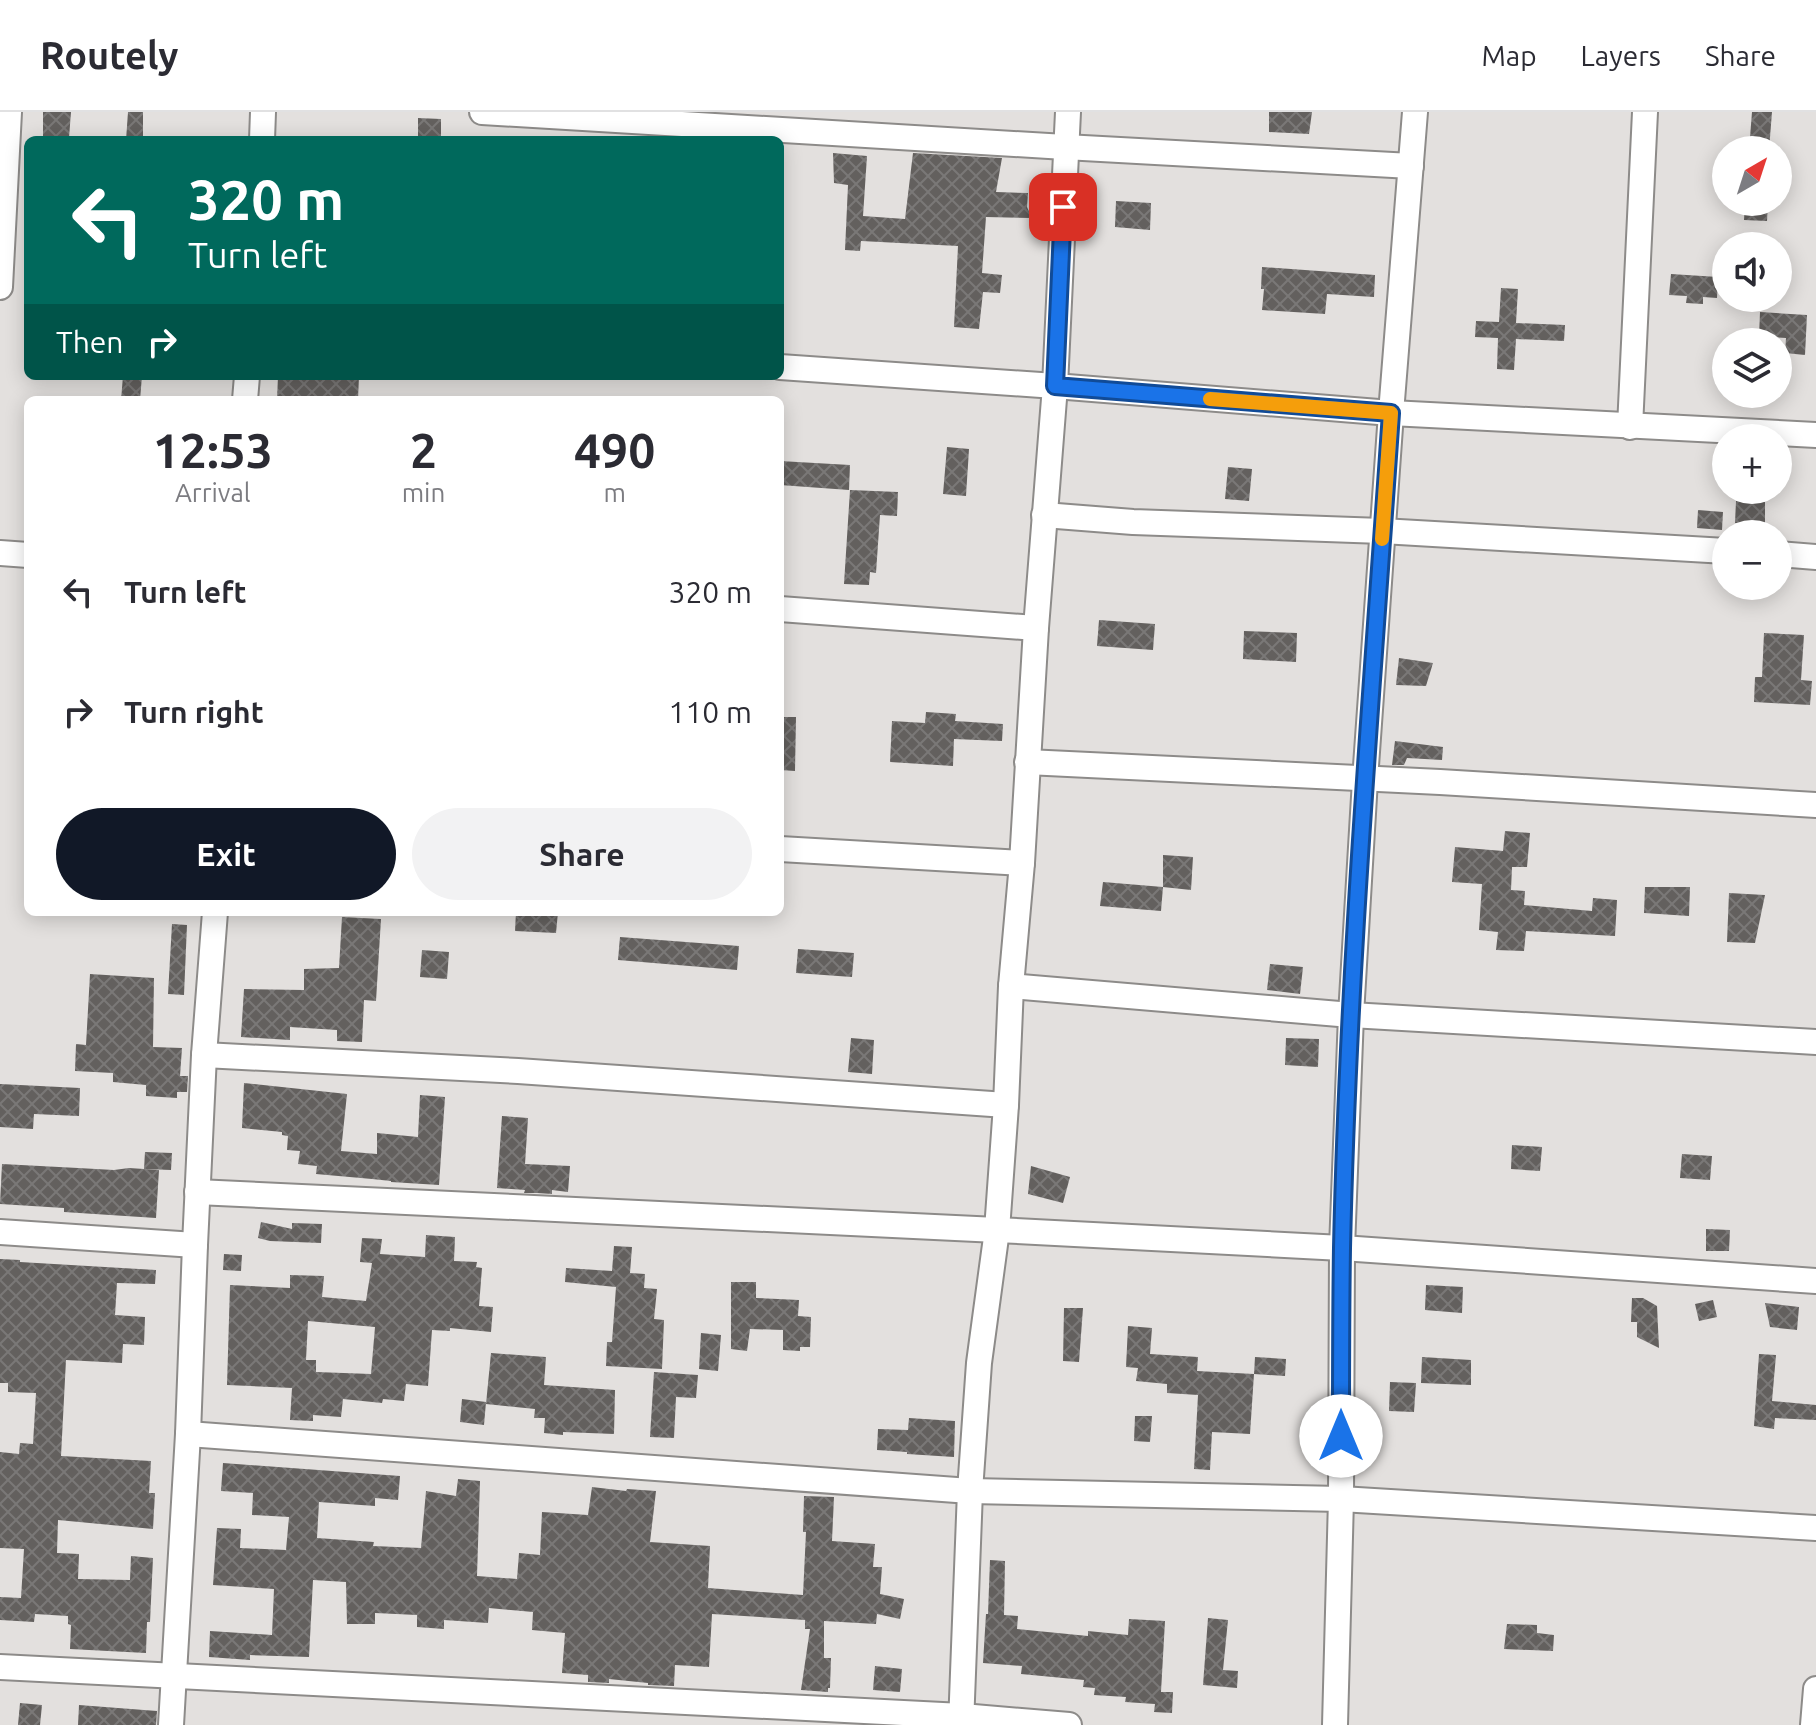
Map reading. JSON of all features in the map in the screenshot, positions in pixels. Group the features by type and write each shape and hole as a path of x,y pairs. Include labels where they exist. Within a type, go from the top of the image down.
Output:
{"street":[{"path":"0,287 9,112"},
{"path":"262,136 263,112"},
{"path":"482,112 1411,166"},
{"path":"961,1721 970,1491 979,1363 997,1230 1006,1105 1011,986 1055,386 1068,112"},
{"path":"1335,1725 1341,1499 1342,1248 1351,1015 1382,531 1415,112"},
{"path":"1630,427 1645,112"},
{"path":"784,367 1391,413 1816,435"},
{"path":"1044,515 1712,550"},
{"path":"0,553 24,555"},
{"path":"1792,555 1816,557"},
{"path":"784,609 1036,628"},
{"path":"1027,762 1486,784 1816,805"},
{"path":"784,849 1022,863"},
{"path":"171,1725 188,1434 204,1055 215,916"},
{"path":"1011,986 1351,1015 1816,1042"},
{"path":"204,1055 518,1071 1006,1105"},
{"path":"197,1192 1342,1248 1816,1281"},
{"path":"0,1232 195,1245"},
{"path":"188,1434 970,1491 1341,1499 1816,1528"},
{"path":"0,1667 1069,1725"},
{"path":"1813,1725 1816,1689"}],"building":[{"path":"43,112 71,112 69,136 43,136"},
{"path":"128,112 143,112 143,136 126,136"},
{"path":"1269,112 1312,112 1309,134 1269,132"},
{"path":"1752,112 1772,112 1770,136 1750,136"},
{"path":"418,118 441,119 441,136 418,136"},
{"path":"833,153 867,156 863,216 905,219 913,153 1002,158 996,192 1028,193 1027,207 1032,218 986,217 982,273 1002,275 1000,293 983,292 979,329 954,327 958,246 861,241 860,251 845,250 848,185 834,183"},
{"path":"1116,201 1151,203 1150,230 1115,227"},
{"path":"1744,216 1767,216 1767,221 1744,220"},
{"path":"1262,267 1375,275 1374,297 1327,294 1325,314 1262,310"},
{"path":"1671,274 1712,277 1712,298 1703,297 1703,304 1686,303 1687,296 1669,295"},
{"path":"1501,288 1518,289 1516,323 1565,325 1564,341 1516,339 1514,370 1497,369 1498,338 1475,337 1476,321 1499,322"},
{"path":"1760,312 1807,315 1805,355 1792,354 1792,328 1759,328"},
{"path":"123,380 142,380 140,396 121,396"},
{"path":"278,380 359,380 358,396 277,396"},
{"path":"947,447 969,449 966,496 943,494"},
{"path":"784,461 850,465 849,490 784,485"},
{"path":"1228,467 1252,469 1249,501 1225,499"},
{"path":"850,490 898,492 897,516 880,515 876,573 870,572 869,585 844,584"},
{"path":"1736,504 1765,504 1765,520 1735,520"},
{"path":"1698,510 1723,512 1723,520 1712,520 1712,529 1697,528"},
{"path":"1099,620 1155,624 1153,650 1097,646"},
{"path":"1244,631 1297,633 1296,662 1243,659"},
{"path":"1764,633 1804,635 1801,680 1812,681 1810,705 1754,702 1755,677 1762,677"},
{"path":"1399,658 1433,663 1426,686 1396,685"},
{"path":"926,712 956,714 955,721 1003,724 1002,741 954,739 953,766 890,762 892,721 925,723"},
{"path":"784,717 796,717 795,771 784,770"},
{"path":"1395,741 1443,747 1442,760 1407,758 1404,765 1392,765"},
{"path":"1505,831 1530,833 1527,867 1512,867 1511,890 1525,891 1524,905 1592,911 1593,898 1617,900 1615,936 1526,931 1524,951 1496,950 1498,932 1479,930 1482,884 1452,882 1455,847 1503,851"},
{"path":"1163,855 1193,857 1191,890 1163,887"},
{"path":"1103,882 1163,887 1161,911 1100,906"},
{"path":"1645,887 1690,887 1689,916 1644,913"},
{"path":"1729,893 1765,895 1755,943 1727,942"},
{"path":"516,916 558,916 556,933 515,931"},
{"path":"342,917 381,919 376,1001 364,1000 362,1042 337,1041 337,1030 290,1027 290,1040 241,1037 244,989 304,990 304,969 339,968"},
{"path":"172,924 187,925 184,995 168,994"},
{"path":"620,937 739,946 737,970 618,960"},
{"path":"798,949 854,953 852,977 796,973"},
{"path":"422,950 449,952 447,979 420,977"},
{"path":"1270,964 1303,967 1300,994 1267,990"},
{"path":"90,974 154,978 153,1047 182,1048 180,1076 188,1076 187,1092 177,1092 177,1098 146,1096 146,1085 113,1082 113,1073 75,1071 76,1044 86,1045"},
{"path":"851,1038 874,1040 872,1074 848,1072"},
{"path":"1286,1038 1319,1039 1318,1067 1285,1065"},
{"path":"244,1083 347,1094 341,1151 377,1154 377,1133 418,1137 420,1095 445,1097 439,1185 316,1174 317,1166 298,1164 300,1151 287,1150 288,1136 282,1135 282,1132 242,1128"},
{"path":"0,1084 80,1088 79,1116 34,1114 33,1129 0,1127"},
{"path":"502,1116 528,1118 525,1164 570,1166 568,1192 524,1193 525,1190 497,1188"},
{"path":"1512,1145 1542,1147 1540,1171 1511,1169"},
{"path":"145,1152 172,1153 171,1170 144,1169"},
{"path":"1682,1154 1712,1156 1710,1180 1680,1178"},
{"path":"2,1164 159,1170 156,1218 0,1204"},
{"path":"1031,1166 1070,1177 1063,1203 1028,1194"},
{"path":"261,1222 292,1229 292,1223 322,1224 321,1243 258,1238"},
{"path":"1706,1229 1730,1230 1729,1251 1706,1251"},
{"path":"426,1235 455,1237 454,1261 477,1262 476,1267 482,1268 479,1306 493,1307 491,1332 450,1328 450,1331 432,1330 428,1386 406,1384 404,1401 383,1399 382,1403 343,1399 341,1417 313,1415 313,1421 290,1420 292,1388 227,1385 230,1285 290,1288 290,1275 324,1276 322,1297 366,1301 372,1263 360,1262 362,1238 382,1239 380,1254 425,1257","holes":["308,1321 375,1327 371,1374 316,1372 316,1360 306,1360"]},
{"path":"614,1246 632,1247 630,1273 645,1274 644,1288 657,1289 654,1319 664,1320 662,1369 606,1366 607,1342 612,1342 616,1287 565,1282 566,1268 612,1271"},
{"path":"224,1254 242,1255 241,1271 223,1270"},
{"path":"0,1259 156,1270 155,1284 117,1283 115,1315 145,1317 144,1345 123,1344 122,1363 66,1360 61,1456 151,1461 149,1493 155,1493 153,1529 58,1520 57,1553 79,1554 78,1579 130,1580 131,1556 153,1558 146,1653 70,1649 71,1625 68,1624 68,1616 35,1614 34,1622 0,1620 0,1597 21,1598 24,1549 0,1548 0,1452 19,1454 20,1443 33,1444 36,1393 8,1392 8,1383 0,1383"},
{"path":"731,1282 756,1282 756,1298 799,1300 798,1316 811,1317 810,1347 800,1347 800,1351 783,1350 783,1330 750,1329 747,1351 731,1349"},
{"path":"1426,1285 1463,1287 1462,1313 1425,1310"},
{"path":"1632,1298 1643,1298 1657,1306 1659,1348 1637,1337 1637,1322 1631,1322"},
{"path":"1713,1300 1717,1317 1699,1321 1695,1304"},
{"path":"1765,1303 1799,1307 1797,1330 1770,1327"},
{"path":"1064,1308 1083,1308 1079,1362 1063,1361"},
{"path":"1128,1326 1152,1328 1150,1354 1198,1357 1197,1371 1254,1374 1250,1434 1212,1432 1210,1470 1194,1469 1198,1395 1167,1393 1167,1384 1136,1381 1138,1368 1126,1367"},
{"path":"701,1333 721,1335 718,1371 699,1369"},
{"path":"491,1353 546,1357 544,1385 615,1390 614,1434 544,1433 545,1418 534,1418 535,1409 486,1404"},
{"path":"1759,1354 1776,1355 1772,1401 1816,1405 1816,1420 1775,1418 1774,1429 1754,1426"},
{"path":"1255,1357 1286,1359 1285,1376 1254,1374"},
{"path":"1422,1357 1471,1360 1471,1385 1421,1383"},
{"path":"654,1372 698,1375 696,1398 676,1397 674,1438 650,1437"},
{"path":"1390,1382 1416,1383 1414,1412 1389,1411"},
{"path":"462,1399 486,1402 484,1425 460,1422"},
{"path":"1135,1416 1152,1416 1150,1442 1134,1441"},
{"path":"909,1418 955,1421 954,1457 877,1450 878,1429 908,1430"},
{"path":"223,1463 400,1476 398,1500 375,1498 375,1506 319,1502 317,1538 374,1542 373,1546 421,1548 426,1491 456,1496 458,1479 480,1481 477,1576 517,1579 519,1553 540,1555 542,1512 588,1515 592,1487 656,1491 650,1542 710,1546 708,1588 803,1595 804,1496 834,1497 832,1541 875,1544 873,1567 882,1567 880,1594 904,1599 900,1619 877,1614 876,1624 824,1621 824,1658 831,1658 828,1692 801,1690 810,1629 805,1629 805,1620 712,1614 709,1667 675,1665 674,1686 609,1679 609,1683 588,1682 588,1675 562,1673 565,1633 532,1630 533,1612 489,1608 488,1623 444,1620 444,1629 417,1627 417,1615 375,1613 375,1624 347,1624 346,1582 313,1580 309,1657 250,1655 250,1660 209,1657 210,1631 272,1635 274,1589 213,1585 217,1528 241,1529 240,1548 286,1550 289,1517 252,1515 253,1493 221,1491"},
{"path":"990,1560 1005,1561 1004,1615 1018,1616 1017,1629 1088,1636 1088,1631 1128,1635 1129,1619 1165,1621 1161,1692 1173,1692 1172,1713 1154,1712 1155,1704 1125,1702 1126,1697 1094,1695 1095,1688 1083,1687 1084,1680 1021,1674 1022,1666 983,1663"},
{"path":"1208,1618 1228,1620 1223,1670 1238,1671 1237,1688 1203,1685"},
{"path":"1507,1624 1537,1625 1537,1633 1554,1635 1553,1651 1504,1649"},
{"path":"875,1666 902,1669 900,1692 873,1690"},
{"path":"20,1703 42,1705 40,1725 18,1725"},
{"path":"79,1705 157,1711 156,1725 78,1725"}],"slow traffic":[{"path":"1210,399 1391,413 1382,539"}],"route":[{"path":"1063,207 1055,386 1391,413 1351,1015 1342,1248 1341,1436"}]}
